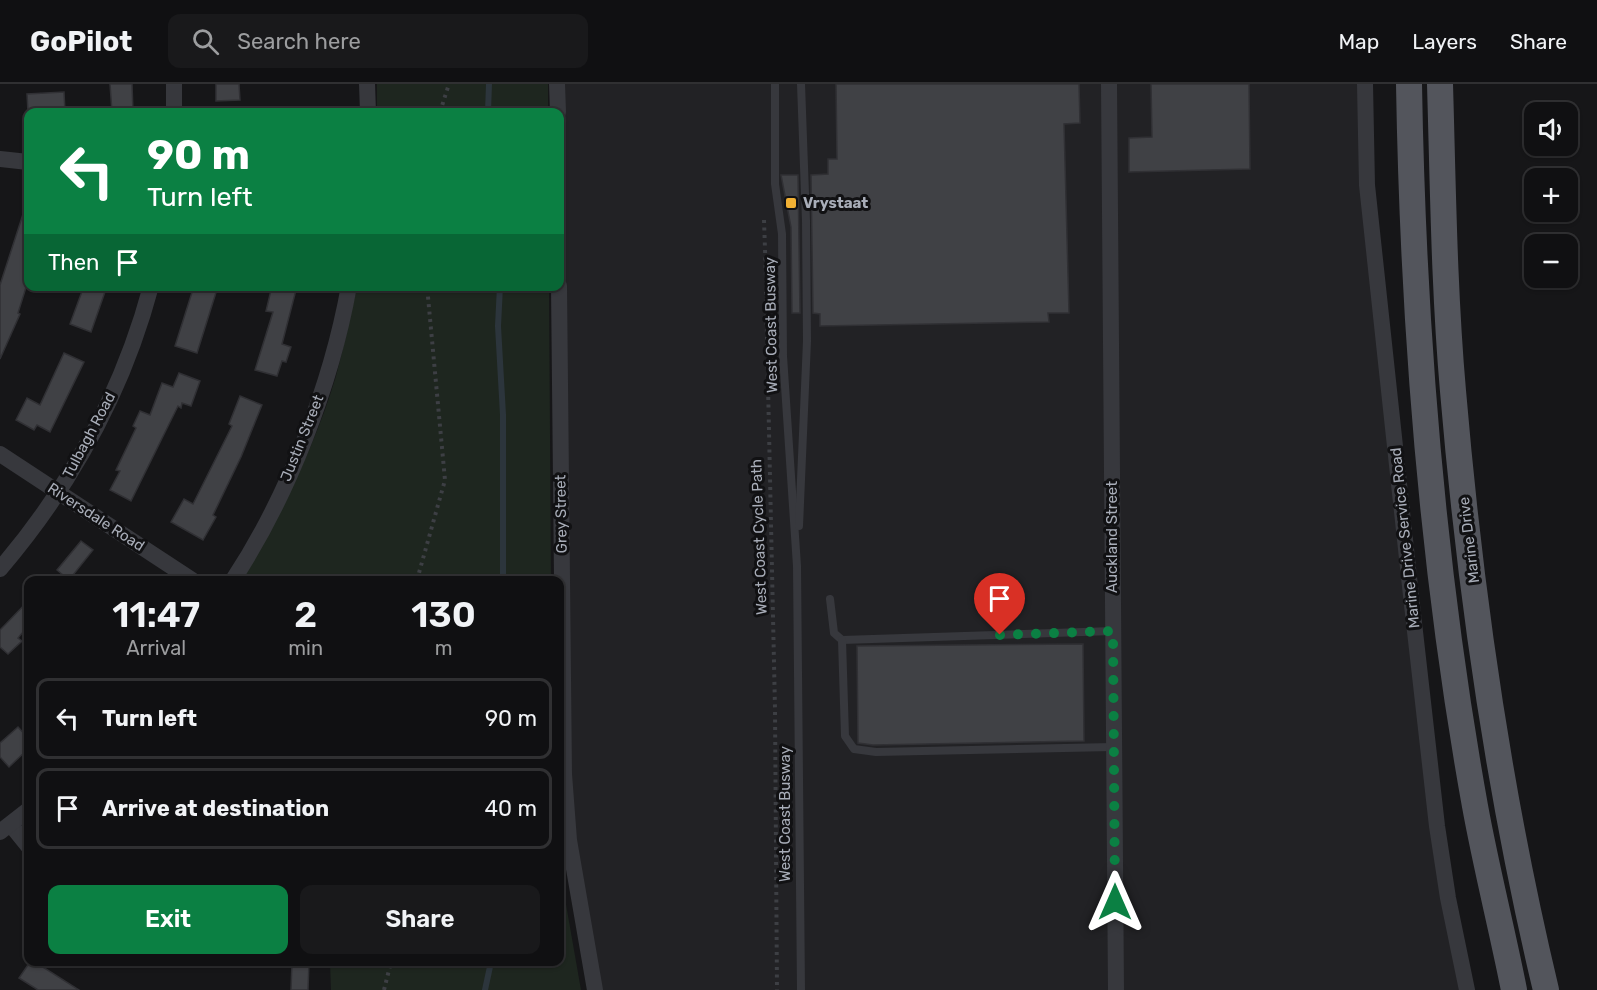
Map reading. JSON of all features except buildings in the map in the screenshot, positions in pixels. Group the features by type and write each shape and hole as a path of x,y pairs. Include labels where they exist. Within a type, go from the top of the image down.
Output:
{"main road":[{"name":"Marine Drive","path":"1409,84 1411,171 1423,390 1444,601 1475,806 1514,990"},
{"name":"Marine Drive","path":"1440,84 1446,285 1463,489 1476,598 1507,803 1546,990"}],"street":[{"path":"174,84 174,108"},
{"path":"367,84 368,108"},
{"path":"557,84 558,108"},
{"name":"Auckland Street","path":"1109,84 1116,990"},
{"name":"Marine Drive Service Road","path":"1365,84 1366,185 1437,826 1462,989"},
{"path":"0,159 24,162"},
{"name":"Tulbagh Road","path":"0,569 58,493 100,420 118,381 148,291"},
{"name":"Justin Street","path":"235,576 256,543 306,432 325,380 348,291"},
{"name":"Grey Street","path":"559,291 562,576"},
{"name":"Riversdale Road","path":"0,454 186,576"},
{"name":"Grey Street","path":"564,774 568,840 595,990"},
{"path":"24,813 5,828 24,843"}],"lane":[{"name":"West Coast Busway","path":"775,84 775,184 782,234 783,356 797,566"},
{"name":"West Coast Busway","path":"801,84 806,221 807,341 797,566 801,990"},
{"path":"830,599 834,633 842,640 1113,631"},
{"path":"842,640 845,736 854,749 876,752 1113,747"}],"path":[{"path":"441,108 449,84"},
{"name":"West Coast Cycle Path","path":"764,213 775,697 777,990"},
{"path":"418,576 445,480 427,291"},
{"path":"384,990 390,966"}],"shaded area":[{"path":"377,84 548,84 548,108 377,108"},
{"path":"557,84 1365,84 1412,605 1467,990 595,990 569,840 560,291 564,291 564,108 557,108"},
{"path":"356,291 549,291 551,576 244,576 307,455 336,376"},
{"path":"564,893 581,990 331,990 330,966 564,966"}],"waterway":[{"path":"488,108 489,84"},
{"path":"500,291 498,326 503,415 503,576"},
{"path":"485,990 490,966"}],"place":[{"name":"Vrystaat","path":"791,203"}],"route":[{"path":"1000,635 1113,631 1115,902"}]}
